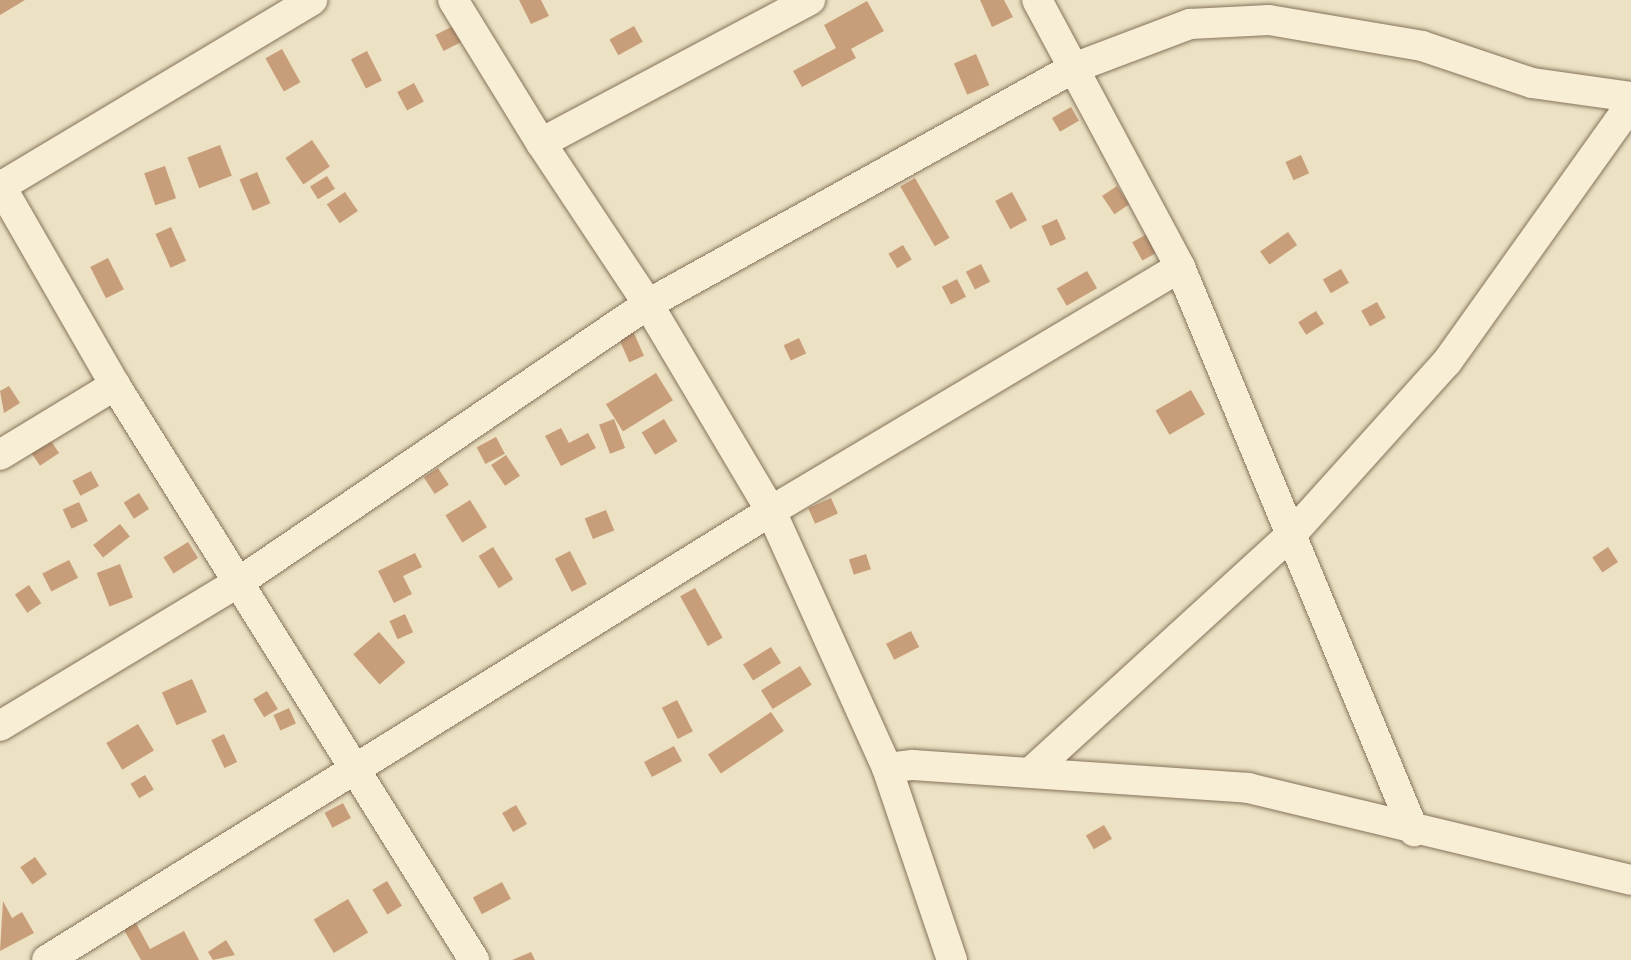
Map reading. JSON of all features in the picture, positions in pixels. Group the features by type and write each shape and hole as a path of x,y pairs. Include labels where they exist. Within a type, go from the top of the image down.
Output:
{"street":[{"path":"312,0 0,186 115,385 471,959"},
{"path":"453,0 541,143 648,304 771,511 887,768 952,960"},
{"path":"541,143 810,0"},
{"path":"1037,0 1076,67 1180,267 1414,831"},
{"path":"1189,24 1207,0"},
{"path":"0,726 239,582 648,304 1076,67 1189,24 1269,20 1422,46 1532,83 1631,97"},
{"path":"1031,772 1291,535 1447,362 1631,104"},
{"path":"47,960 353,767 771,511 1180,267"},
{"path":"0,455 115,385"},
{"path":"887,768 913,765 1248,788 1414,831 1631,880"}],"building":[{"path":"0,0 25,0 0,15"},
{"path":"519,0 541,0 549,16 531,24"},
{"path":"980,0 1004,0 1013,17 992,27"},
{"path":"867,1 884,31 851,49 856,58 802,87 793,71 836,48 824,25"},
{"path":"455,25 463,41 444,51 435,35"},
{"path":"634,26 643,42 618,55 610,40"},
{"path":"282,49 300,82 284,91 265,58"},
{"path":"367,51 382,80 366,89 351,59"},
{"path":"976,54 989,85 967,95 954,63"},
{"path":"414,83 424,102 407,110 397,92"},
{"path":"1071,107 1079,121 1060,132 1052,118"},
{"path":"312,140 330,167 303,184 285,158"},
{"path":"220,145 232,176 199,188 187,158"},
{"path":"1301,155 1309,173 1294,180 1285,162"},
{"path":"165,166 176,198 155,205 144,173"},
{"path":"257,172 270,203 253,211 240,179"},
{"path":"327,176 335,189 318,199 310,187"},
{"path":"915,178 950,238 935,246 900,186"},
{"path":"1117,186 1129,204 1114,214 1102,196"},
{"path":"345,192 358,211 340,223 327,204"},
{"path":"1012,192 1027,220 1010,229 995,201"},
{"path":"1057,219 1066,239 1050,246 1041,226"},
{"path":"171,227 186,261 171,268 155,234"},
{"path":"1288,232 1297,245 1269,265 1260,252"},
{"path":"1147,234 1157,252 1142,261 1132,242"},
{"path":"903,245 912,260 897,268 888,254"},
{"path":"108,258 124,289 106,298 90,267"},
{"path":"981,264 990,282 975,290 966,272"},
{"path":"1341,269 1349,283 1331,293 1323,280"},
{"path":"1087,271 1097,288 1067,306 1057,289"},
{"path":"957,279 966,297 951,305 942,287"},
{"path":"1377,302 1386,318 1370,326 1361,311"},
{"path":"1316,311 1324,324 1306,335 1298,322"},
{"path":"633,331 644,356 629,362 618,338"},
{"path":"799,338 806,353 791,361 784,345"},
{"path":"656,373 673,400 623,431 606,404"},
{"path":"9,386 20,403 4,413 0,391"},
{"path":"1191,390 1205,414 1169,435 1155,410"},
{"path":"614,419 625,448 610,454 599,425"},
{"path":"664,419 677,441 655,455 642,432"},
{"path":"561,428 569,443 588,433 596,448 561,466 545,436"},
{"path":"496,437 505,454 485,464 477,447"},
{"path":"49,438 59,453 40,466 30,451"},
{"path":"506,455 520,476 505,486 491,465"},
{"path":"438,468 449,485 435,494 424,477"},
{"path":"91,471 99,486 80,496 72,481"},
{"path":"139,493 149,509 134,519 124,503"},
{"path":"831,498 838,514 815,524 808,508"},
{"path":"470,500 487,527 462,543 445,515"},
{"path":"79,502 88,521 72,529 63,510"},
{"path":"606,510 614,530 593,539 585,519"},
{"path":"120,524 130,537 103,558 93,545"},
{"path":"188,542 198,558 173,573 163,557"},
{"path":"493,547 513,579 499,588 479,556"},
{"path":"1608,547 1618,562 1602,573 1592,558"},
{"path":"570,551 587,584 572,592 555,559"},
{"path":"415,553 422,567 403,576 412,594 394,603 378,571"},
{"path":"866,554 871,569 854,575 849,560"},
{"path":"69,560 78,578 51,591 42,574"},
{"path":"120,564 133,598 110,607 97,573"},
{"path":"29,585 41,603 27,613 15,595"},
{"path":"695,588 723,638 708,646 680,596"},
{"path":"405,614 413,632 398,639 389,621"},
{"path":"911,631 919,647 894,660 886,644"},
{"path":"379,632 405,662 380,684 353,654"},
{"path":"771,647 781,663 753,681 743,664"},
{"path":"800,666 812,685 773,709 761,690"},
{"path":"192,679 207,712 176,725 162,692"},
{"path":"267,691 278,709 264,717 253,699"},
{"path":"677,700 693,731 678,739 662,708"},
{"path":"289,708 296,724 280,730 273,715"},
{"path":"771,712 784,731 721,774 708,754"},
{"path":"138,724 154,751 122,770 106,743"},
{"path":"224,734 237,762 224,768 211,740"},
{"path":"674,746 682,761 652,777 644,762"},
{"path":"145,775 154,790 139,798 130,784"},
{"path":"343,803 351,818 332,828 324,813"},
{"path":"516,805 527,824 513,832 502,813"},
{"path":"1104,825 1112,839 1094,849 1086,836"},
{"path":"35,857 47,874 32,885 20,867"},
{"path":"387,881 402,906 387,915 372,890"},
{"path":"502,882 511,899 482,914 473,897"},
{"path":"348,899 368,932 334,953 314,920"},
{"path":"3,901 12,918 22,912 34,933 0,951"},
{"path":"136,923 150,949 184,931 199,960 141,960 124,930"},
{"path":"226,940 235,955 213,960 208,952"},
{"path":"531,952 535,960 512,960"}]}
